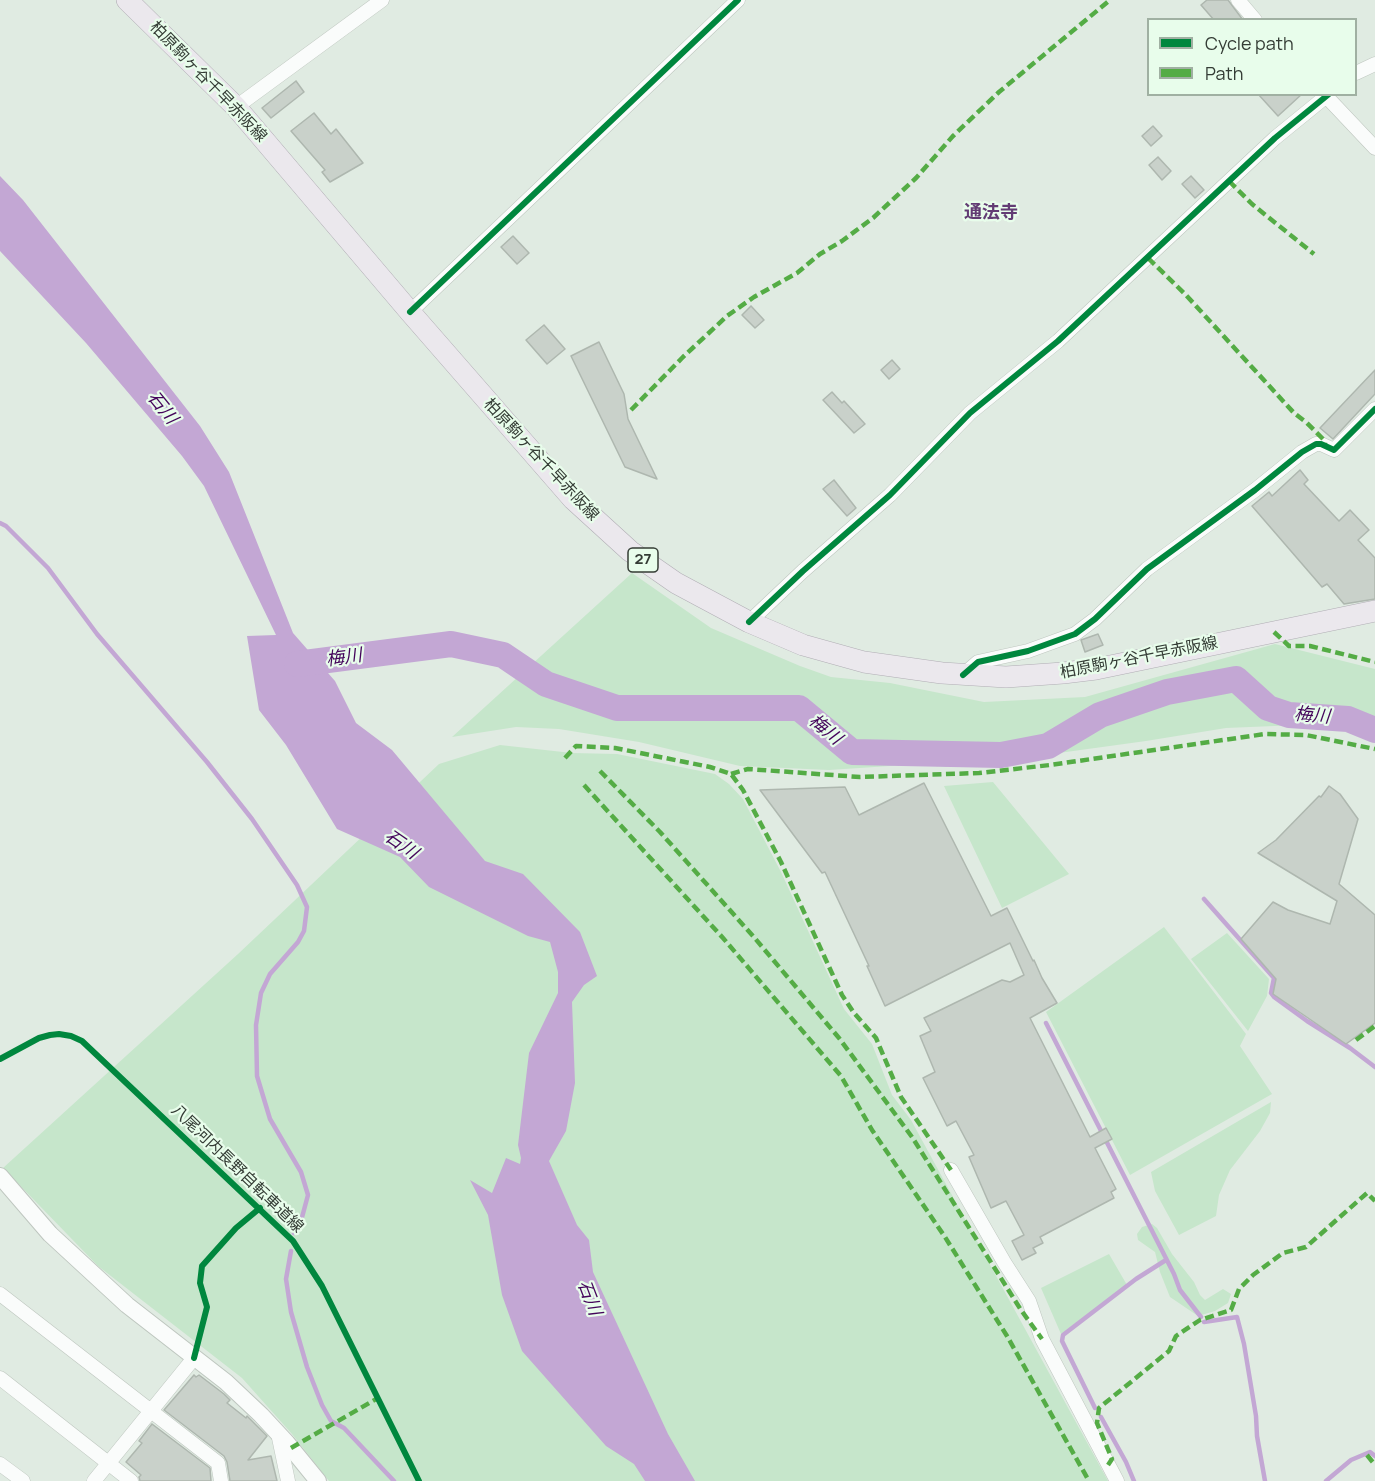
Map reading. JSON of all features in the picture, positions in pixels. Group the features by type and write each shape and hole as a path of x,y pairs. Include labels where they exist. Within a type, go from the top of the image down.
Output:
{"main road":[{"name":"柏原駒ヶ谷千早赤阪線","path":"127,0 236,107 536,459 573,499 630,551 676,582 749,622 803,645 864,662 963,675 1027,676 1095,669 1375,611"}],"street":[{"path":"236,107 382,0"},
{"path":"410,312 738,0"},
{"path":"1238,0 1254,18"},
{"path":"1357,73 1375,64"},
{"path":"749,622 890,495 970,413 1058,341 1275,138 1326,96"},
{"path":"1328,96 1375,148"},
{"path":"963,675 978,662 1028,651 1075,634 1095,619 1147,569 1256,490 1302,452 1316,444 1334,450 1375,409"},
{"path":"951,1170 1029,1301 1042,1339 1117,1481"},
{"path":"0,1176 50,1234 128,1305 226,1382 278,1433 318,1481"},
{"path":"0,1294 218,1463 221,1481"},
{"path":"94,1481 194,1358"},
{"path":"0,1378 130,1481"},
{"path":"278,1433 288,1481"},
{"path":"0,1464 23,1481"}],"green space":[{"path":"632,573 711,628 800,666 831,677 890,683 984,702 1085,697 1275,644 1375,669 1375,738 1323,724 1226,728 957,767 905,765 829,770 740,766 639,742 559,729 516,727 452,737"},
{"path":"500,745 572,753 617,754 715,774 729,784 743,799 781,872 844,1009 872,1044 892,1095 911,1120 1108,1481 329,1481 292,1434 242,1378 98,1266 3,1168 238,954 439,764"},
{"path":"993,782 1069,874 1002,908 944,786"},
{"path":"1164,927 1246,1034 1240,1046 1272,1094 1130,1175 1046,1012"},
{"path":"1227,933 1269,979 1267,996 1248,1031 1191,959"},
{"path":"1271,1102 1270,1113 1260,1131 1230,1170 1219,1195 1216,1216 1179,1235 1155,1191 1151,1172"},
{"path":"1152,1224 1194,1282 1200,1295 1205,1300 1223,1289 1231,1294 1228,1303 1215,1311 1198,1316 1170,1297 1155,1252 1138,1240 1137,1234 1142,1227"},
{"path":"1109,1254 1127,1285 1061,1334 1041,1288"}],"water":[{"name":"石川","path":"0,176 23,200 200,426 229,472 293,633 335,681 356,723 392,750 485,861 523,874 580,932 597,976 584,985 572,1002 575,1083 566,1131 549,1161 577,1225 589,1240 593,1272 668,1434 695,1481 645,1481 634,1464 606,1446 522,1351 502,1295 488,1215 470,1180 492,1193 506,1158 520,1164 518,1145 529,1053 558,993 558,972 550,942 528,936 429,887 400,857 337,829 286,745 259,710 247,636 276,635 204,486 182,456 86,343 0,251"}],"building":[{"path":"1207,0 1228,0 1242,18 1212,18 1201,5"},
{"path":"296,81 304,92 271,118 262,108"},
{"path":"1260,96 1300,96 1278,116"},
{"path":"314,113 331,134 336,129 363,163 330,182 322,172 325,170 291,131"},
{"path":"1153,126 1162,136 1151,146 1142,136"},
{"path":"1158,157 1171,171 1162,180 1149,165"},
{"path":"1191,176 1204,190 1195,198 1182,184"},
{"path":"513,236 529,253 517,264 501,247"},
{"path":"751,306 764,320 755,328 742,315"},
{"path":"544,325 565,349 547,364 526,340"},
{"path":"599,342 624,394 628,419 657,479 625,467 571,356"},
{"path":"892,360 900,369 889,379 881,370"},
{"path":"1375,370 1375,394 1333,439 1320,428"},
{"path":"832,392 842,403 844,401 865,424 854,433 823,400"},
{"path":"1300,470 1308,480 1304,484 1339,521 1350,510 1369,530 1358,540 1375,558 1375,599 1344,604 1327,584 1322,587 1252,506 1269,492 1272,496"},
{"path":"834,480 856,508 847,516 823,489"},
{"path":"1098,634 1103,645 1085,652 1081,640"},
{"path":"924,783 991,916 1007,908 1057,1003 1030,1018 1090,1137 1106,1128 1112,1139 1095,1148 1116,1189 1111,1192 1114,1198 1040,1237 1043,1243 1033,1248 1036,1253 1022,1260 1012,1241 1024,1235 1006,1201 991,1208 969,1157 974,1155 956,1121 947,1126 923,1078 935,1072 920,1036 931,1031 924,1018 1002,980 1010,982 1024,975 1010,943 885,1006 825,872 822,873 760,790 845,787 859,815"},
{"path":"1329,786 1340,794 1358,819 1339,884 1375,915 1375,1023 1346,1044 1273,994 1276,979 1241,939 1273,902 1288,910 1330,924 1337,901 1258,853 1276,840 1319,796 1321,797"},
{"path":"194,1375 196,1377 199,1375 224,1394 230,1400 227,1403 246,1418 247,1416 267,1436 248,1460 271,1456 277,1481 230,1481 224,1456 164,1410"},
{"path":"152,1424 210,1468 211,1481 140,1481 141,1475 126,1462 142,1443 139,1441"}],"waterway":[{"path":"0,523 6,526 48,568 97,634 207,762 252,819 297,885 307,907 304,931 298,942 270,974 261,993 256,1025 257,1076 270,1119 301,1172 308,1195 301,1221 294,1233"},
{"name":"梅川","path":"297,664 451,644 503,655 546,684 617,708 799,708 852,752 1001,755 1048,746 1100,715 1167,692 1236,679 1268,708 1289,715 1348,719 1375,730"},
{"path":"1204,899 1274,978 1271,993 1274,997 1375,1067"},
{"path":"1046,1023 1174,1274 1180,1290 1201,1317"},
{"path":"291,1251 286,1279 291,1312 307,1367 322,1405 331,1421 344,1428 394,1481"},
{"path":"1095,1408 1062,1341 1063,1335 1136,1279 1166,1260"},
{"path":"1204,1322 1237,1317 1244,1344 1265,1481"},
{"path":"1101,1417 1134,1481"},
{"path":"1326,1481 1351,1460 1370,1452 1375,1456"}],"marked path":[{"path":"631,410 727,316 754,297 797,273 820,254 873,218 916,178 953,136 999,92 1110,0"},
{"path":"1229,181 1252,204 1314,254"},
{"path":"1148,258 1185,294 1294,413 1325,441 1325,446"},
{"path":"1274,632 1289,646 1310,646 1375,662"},
{"path":"731,774 748,769 860,777 979,773 1265,734 1306,735 1375,749"},
{"path":"565,758 576,746 615,748 710,767 731,774 743,790 781,862 842,995 876,1038 901,1097 951,1170"},
{"path":"600,771 660,832 753,936 839,1038 912,1137 1021,1310 1042,1339"},
{"path":"584,785 723,938 841,1076 872,1130 945,1237 1007,1336 1089,1481"},
{"path":"1356,1040 1375,1026"},
{"path":"1108,1465 1112,1459 1097,1423 1099,1408 1169,1351 1176,1336 1200,1320 1231,1310 1239,1289 1253,1275 1283,1253 1306,1247 1367,1193 1375,1201"},
{"path":"291,1448 378,1398"},
{"path":"1367,1455 1375,1465"}],"cycle path":[{"path":"410,312 738,0"},
{"path":"749,622 890,495 970,413 1058,341 1275,138 1327,96"},
{"path":"963,675 978,662 1028,651 1075,634 1095,619 1147,569 1255,490 1302,452 1316,444 1334,450 1375,409"},
{"name":"八尾河内長野自転車道線","path":"0,1059 39,1038 50,1035 71,1036 82,1041 293,1241 322,1286 419,1481"},
{"name":"八尾河内長野自転車道線","path":"194,1358 207,1307 200,1283 202,1266 236,1228 260,1208"}],"district":[{"name":"通法寺","path":"991,213"}]}
